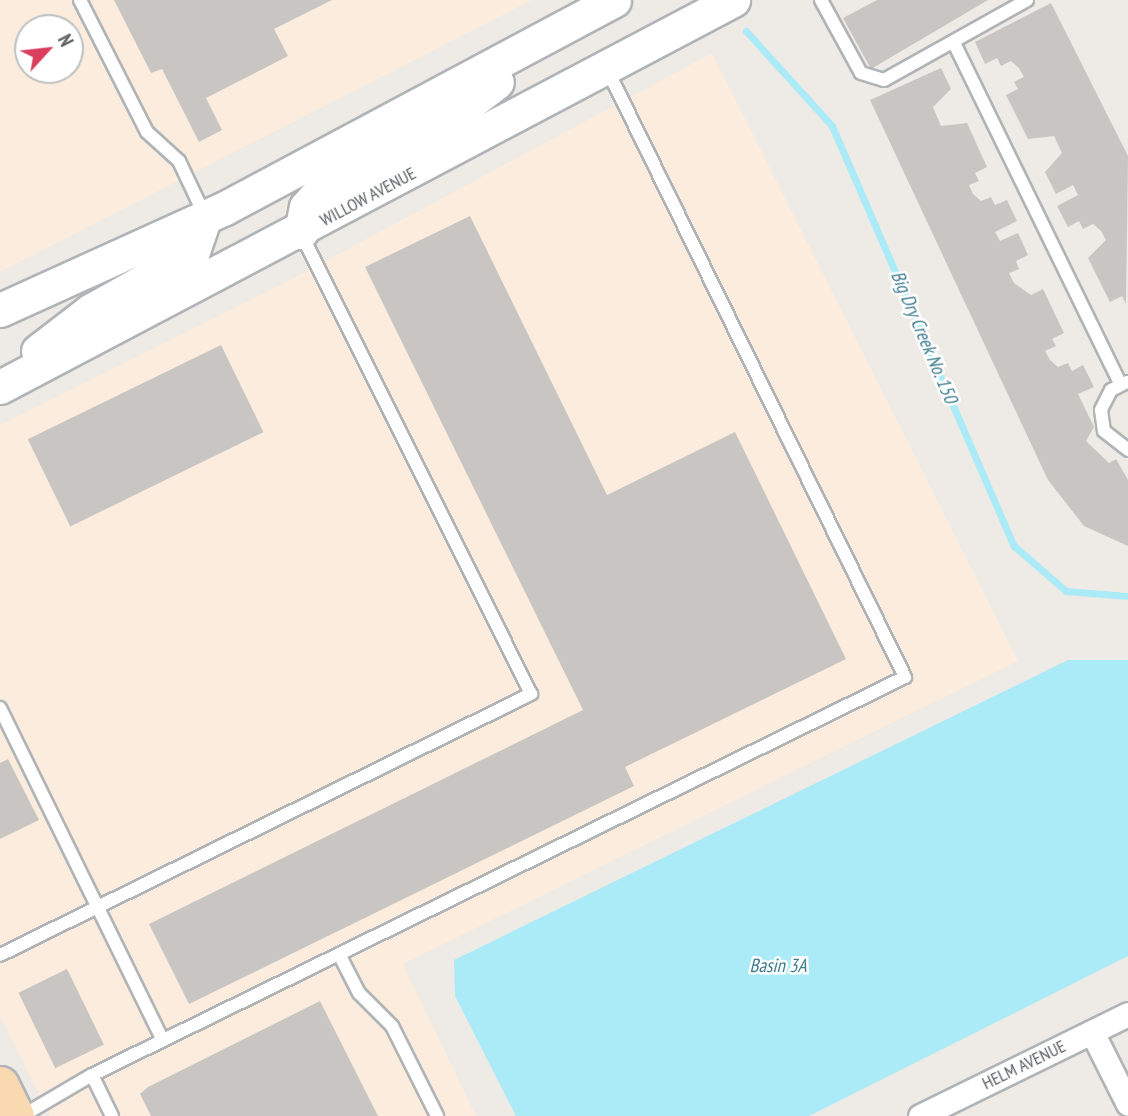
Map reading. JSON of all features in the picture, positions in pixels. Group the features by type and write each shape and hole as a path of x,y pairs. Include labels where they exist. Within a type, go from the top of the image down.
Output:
{"main road":[{"path":"0,310 205,216 614,0"},
{"name":"WILLOW AVENUE","path":"0,387 301,233 733,0"},
{"path":"301,233 306,207 322,189 450,118 570,24"},
{"path":"0,381 90,311 186,259 197,246 205,216"},
{"path":"0,1085 15,1116"}],"street":[{"name":"HELM AVENUE","path":"920,1116 1128,1014"},
{"path":"1092,1032 1128,1104"}],"lane":[{"path":"80,0 147,132 178,161 205,216"},
{"path":"821,0 862,73 884,80 955,45 1027,0"},
{"path":"955,45 1124,383 1104,399 1101,421 1111,441 1128,450"},
{"path":"22,1116 92,1075 905,677 607,69"},
{"path":"0,955 99,909 531,694 301,233"},
{"path":"1,712 163,1040"},
{"path":"339,954 359,993 392,1026 437,1116"},
{"path":"92,1075 112,1116"}],"shaded area":[{"path":"0,0 532,0 0,272"},
{"path":"712,53 1018,661 403,964 476,1116 50,1116 0,1016 0,425 290,280"}],"water":[{"name":"Basin 3A","path":"1068,660 1128,660 1128,956 809,1116 516,1116 455,996 454,960"}],"building":[{"path":"114,0 332,0 274,29 288,56 206,98 222,130 199,142 162,69 151,73"},
{"path":"877,0 988,0 871,69 843,18"},
{"path":"1051,3 1128,156 1126,304 1122,296 1110,302 1088,258 1106,240 1101,231 1093,224 1083,229 1079,221 1068,227 1057,206 1078,195 1073,185 1056,194 1045,172 1062,153 1054,136 1028,139 1006,95 1018,89 1014,82 1024,77 1019,68 1011,61 1001,66 997,58 985,64 975,42"},
{"path":"941,68 951,89 933,107 941,126 967,123 987,167 975,173 979,181 969,185 973,194 981,201 991,197 995,205 1007,200 1017,221 995,232 1000,241 1018,233 1028,255 1016,261 1019,269 1009,273 1014,283 1031,295 1043,289 1064,333 1052,339 1056,346 1045,351 1058,367 1068,363 1072,371 1083,365 1094,387 1078,394 1094,427 1086,441 1109,463 1116,459 1128,480 1128,546 1084,526 1048,480 870,100"},
{"path":"470,216 607,495 735,432 846,659 625,767 634,786 189,1004 149,924 583,710 365,267"},
{"path":"221,345 264,432 70,526 28,439"},
{"path":"8,759 39,820 0,839 0,763"},
{"path":"67,969 104,1044 55,1068 18,993"},
{"path":"320,1001 378,1116 151,1116 140,1094 148,1087"}],"waterway":[{"name":"Big Dry Creek No. 150","path":"746,31 832,126 1014,546 1066,591 1128,596"}]}
